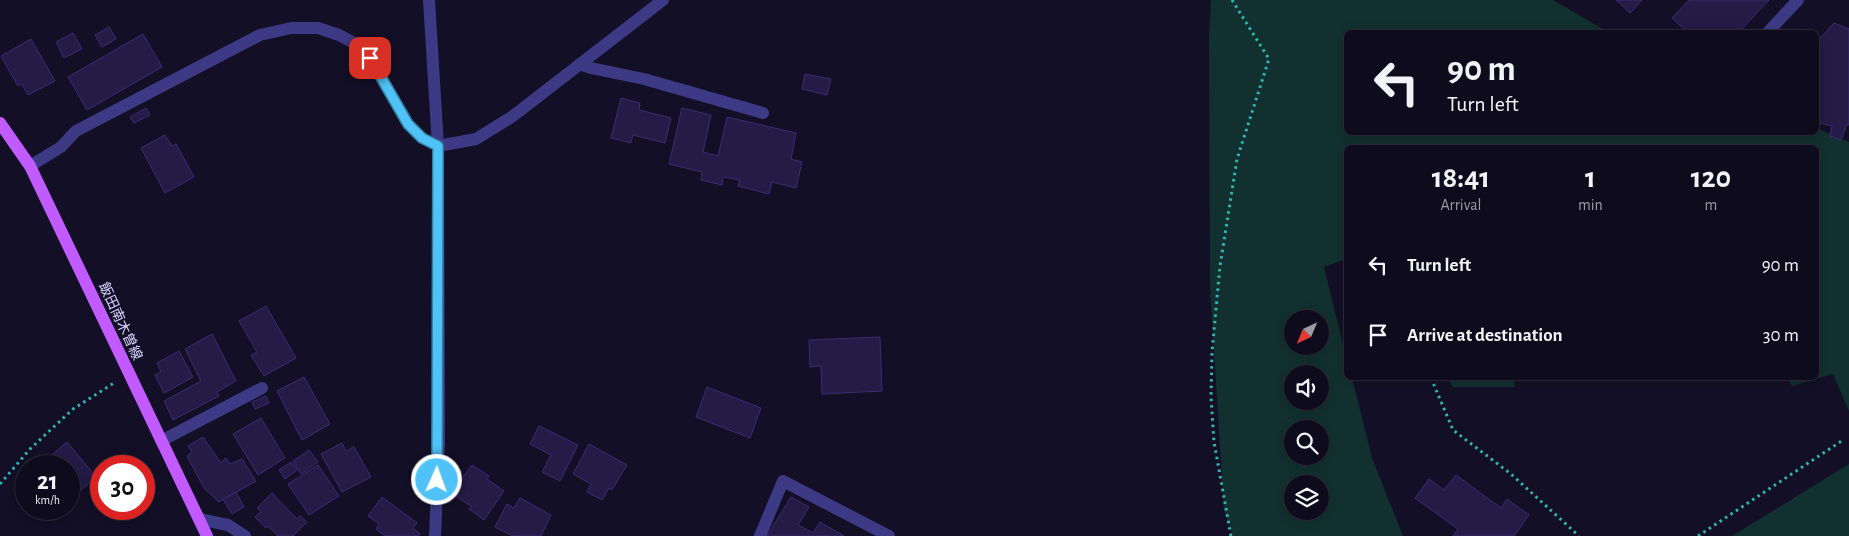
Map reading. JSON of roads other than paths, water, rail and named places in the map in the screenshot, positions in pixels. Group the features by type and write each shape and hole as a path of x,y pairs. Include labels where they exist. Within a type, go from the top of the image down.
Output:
{"main road":[{"name":"飯田南木曽線","path":"0,123 30,166 207,536"}],"street":[{"path":"429,0 438,146 439,443 436,536"},
{"path":"30,166 61,147 76,131 260,35 291,28 318,28 339,35 354,43 370,58 408,124 422,138 438,146 476,139 513,116 663,0"},
{"path":"1770,30 1798,0"},
{"path":"580,64 644,79 763,113"},
{"path":"162,441 262,388"},
{"path":"760,536 783,481 889,536"},
{"path":"199,519 228,525 245,536"}]}
